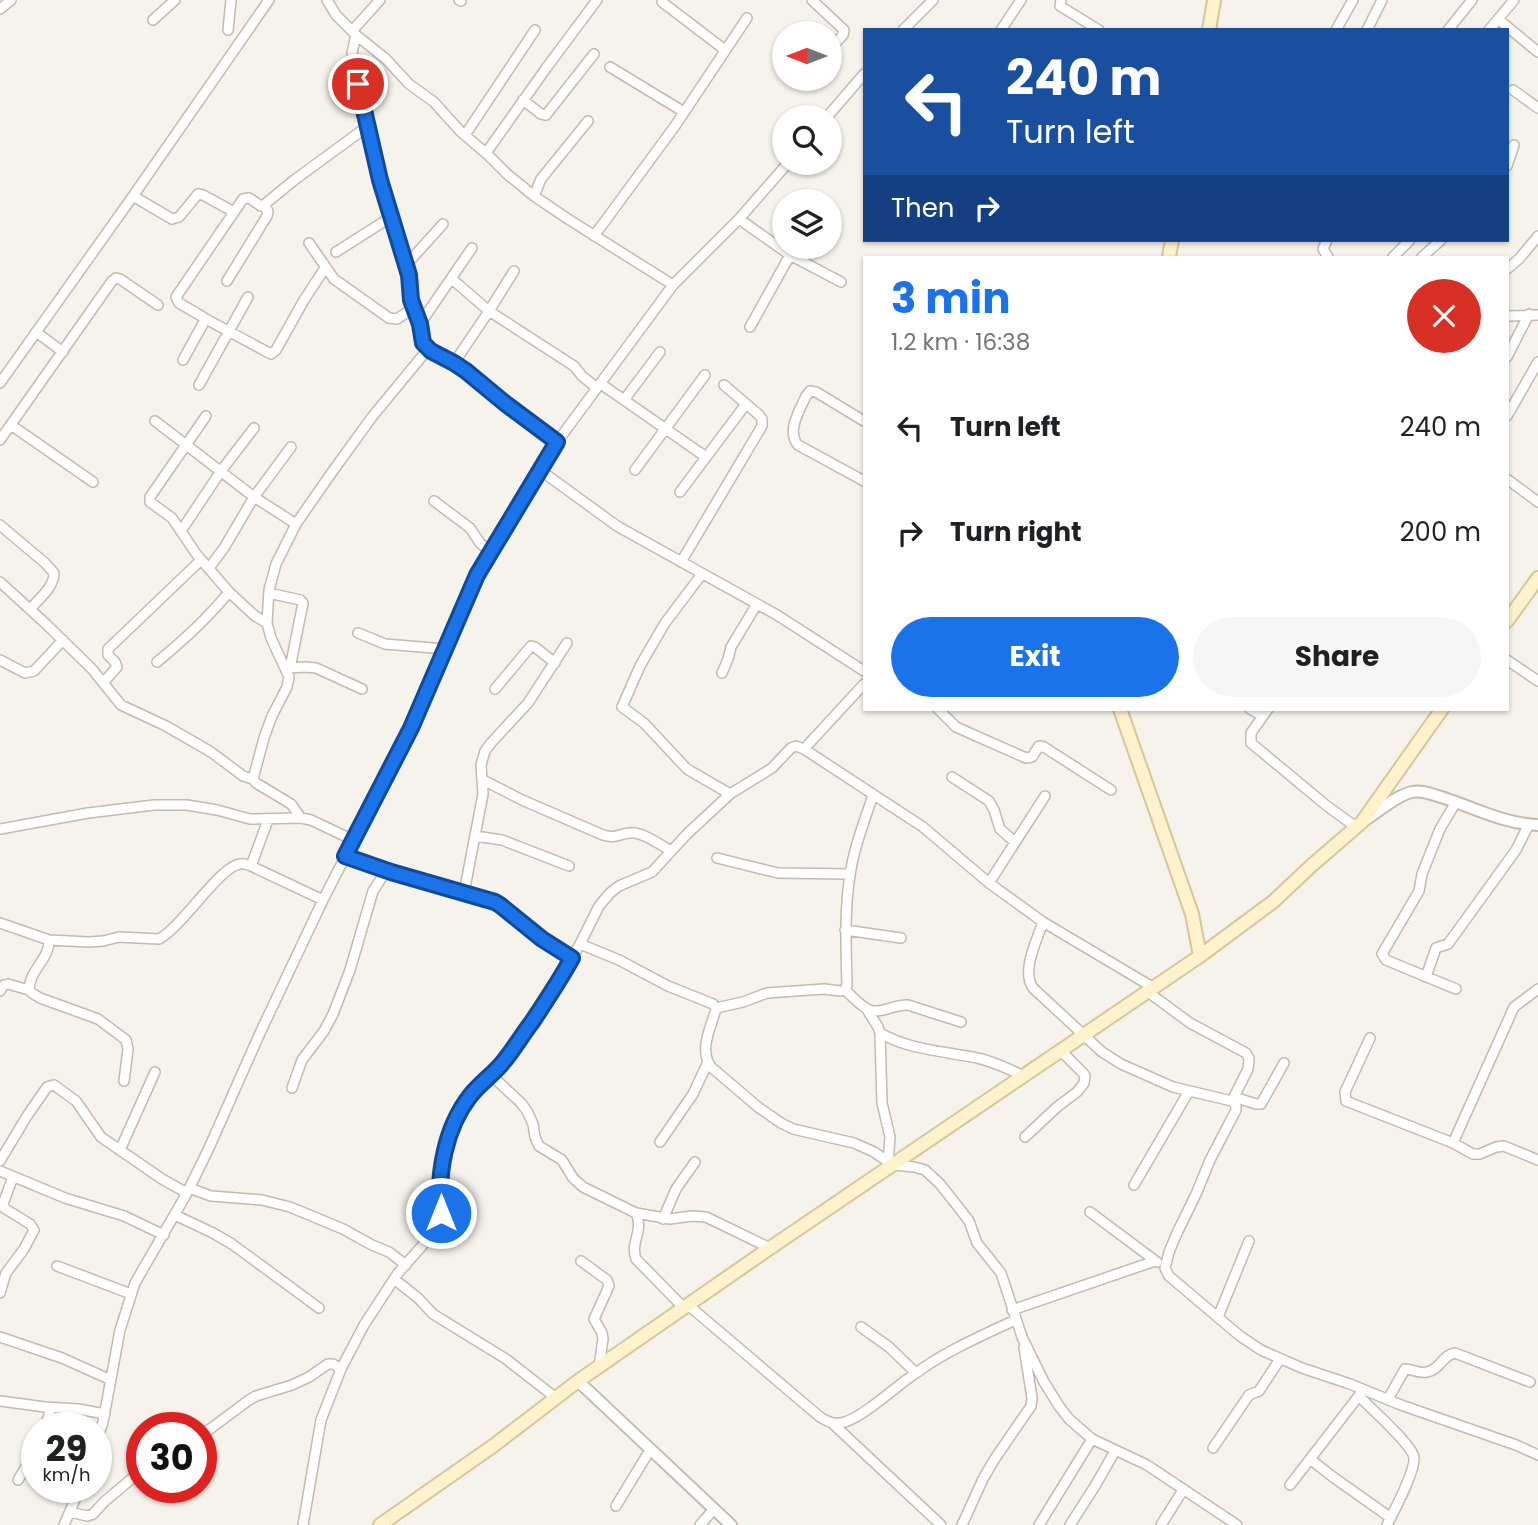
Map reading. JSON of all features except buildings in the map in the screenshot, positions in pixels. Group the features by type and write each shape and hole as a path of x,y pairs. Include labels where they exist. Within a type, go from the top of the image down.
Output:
{"main road":[{"path":"1209,28 1214,0"},
{"path":"1509,618 1538,579"},
{"path":"1121,711 1192,914 1199,956"},
{"path":"380,1525 493,1446 578,1381 890,1163 1151,990 1274,901 1359,824 1442,711"}],"street":[{"path":"0,9 11,0"},
{"path":"153,20 175,0"},
{"path":"228,30 232,0"},
{"path":"0,383 270,0"},
{"path":"327,0 336,15 354,33 386,59 409,85 434,102 507,174 534,196 673,285"},
{"path":"380,0 354,33 352,53 380,180 409,275 411,300 420,324 421,339 428,349 454,363 557,442"},
{"path":"486,153 597,0"},
{"path":"812,0 834,21"},
{"path":"904,28 933,0"},
{"path":"1002,28 1021,0"},
{"path":"1061,0 1060,6 1097,28"},
{"path":"1337,28 1353,0"},
{"path":"1368,28 1382,0"},
{"path":"1450,28 1472,0"},
{"path":"1491,28 1514,0"},
{"path":"662,2 725,50"},
{"path":"594,236 684,112 747,18"},
{"path":"1499,19 1538,52"},
{"path":"465,135 535,30"},
{"path":"523,100 546,115 594,54"},
{"path":"610,67 684,112"},
{"path":"837,105 863,75"},
{"path":"1513,90 1538,108"},
{"path":"534,196 541,179 588,121"},
{"path":"263,205 368,126"},
{"path":"1509,160 1514,145"},
{"path":"105,1412 116,1346 139,1274 188,1190 323,900 411,728 477,575 557,442 673,285 739,219 778,175"},
{"path":"133,197 172,219 179,217 198,194 203,194 234,212"},
{"path":"227,281 267,216 268,211 263,205 247,197 243,199 176,297 179,303 269,353 274,353 325,268"},
{"path":"337,252 391,217"},
{"path":"739,219 772,242"},
{"path":"406,264 443,224"},
{"path":"1509,267 1538,236"},
{"path":"1394,256 1408,242"},
{"path":"1423,256 1439,242"},
{"path":"309,243 325,268 340,284 389,318 397,319 413,308"},
{"path":"420,324 472,248"},
{"path":"750,327 788,259"},
{"path":"798,259 841,282"},
{"path":"454,363 514,271"},
{"path":"0,440 112,281 120,279 158,305"},
{"path":"450,280 456,281 489,311 574,366 582,376 624,400 706,457"},
{"path":"199,386 248,297"},
{"path":"1509,316 1534,315"},
{"path":"1509,354 1534,315"},
{"path":"183,359 204,318"},
{"path":"36,332 63,352"},
{"path":"288,668 271,638 267,622 269,593 276,564 296,524 372,416 428,349"},
{"path":"624,400 660,352"},
{"path":"1509,408 1538,362"},
{"path":"635,470 705,375"},
{"path":"681,562 762,426 762,419 724,385"},
{"path":"863,420 810,391 792,436 798,445 863,480"},
{"path":"680,492 746,404"},
{"path":"206,416 149,500 168,514 201,560 229,592 255,616 267,622"},
{"path":"155,422 254,497 296,524"},
{"path":"11,425 93,482"},
{"path":"181,531 254,428"},
{"path":"209,568 225,548 254,497 291,447"},
{"path":"540,470 617,526 777,615 863,670"},
{"path":"1509,481 1538,502"},
{"path":"434,501 470,528 491,552"},
{"path":"0,525 54,573 51,585 30,609"},
{"path":"103,683 117,667 107,655 108,649 201,560"},
{"path":"702,573 654,640 622,707 644,723 687,769 730,794"},
{"path":"0,582 63,640 121,705 166,726 211,752 291,804 301,818"},
{"path":"157,662 195,630 229,592"},
{"path":"253,779 268,727 289,682 288,668 303,603 269,593"},
{"path":"722,673 731,647 757,604"},
{"path":"358,633 385,644 445,649"},
{"path":"0,660 29,673 63,640"},
{"path":"464,892 483,794 481,765 485,751 523,709 567,643"},
{"path":"495,688 531,646 555,663"},
{"path":"1510,662 1538,681"},
{"path":"288,668 316,668 362,689"},
{"path":"804,749 863,685"},
{"path":"940,711 956,727 1026,758 1032,757 1039,746 1044,747 1111,790"},
{"path":"1265,712 1251,733 1251,743 1327,806 1359,824 1411,792 1452,801 1504,820 1534,825 1448,944 1436,948 1426,976"},
{"path":"303,1525 321,1420 341,1369 364,1325 394,1279 440,1221 440,1190 446,1148 451,1132 469,1098 509,1054 552,992 605,899 619,886 652,872 687,834 730,794 772,768 791,748 796,746 804,749 923,827 989,883 1043,922 1151,990 1190,1023 1246,1053 1250,1058 1248,1069 1233,1099"},
{"path":"952,778 989,801 1000,829 1015,842"},
{"path":"483,780 603,835 614,838 636,833 671,851"},
{"path":"845,990 845,930 850,874 873,795"},
{"path":"989,883 1045,796"},
{"path":"1452,801 1422,874 1419,891 1382,954 1386,960 1456,989"},
{"path":"0,829 88,813 187,804 243,818 301,818 353,840"},
{"path":"251,866 268,820"},
{"path":"475,836 502,840 569,866"},
{"path":"345,856 500,905 542,939 572,958"},
{"path":"717,858 778,873 850,874"},
{"path":"0,923 49,940 103,942 119,937 159,939 181,921 230,869 241,864 251,866 323,900"},
{"path":"292,1088 302,1060 333,1014 351,971 373,891 386,871"},
{"path":"1043,922 1028,968 1029,983 1107,1056 1154,1080 1189,1091 1256,1104 1261,1104 1284,1063"},
{"path":"845,930 901,938"},
{"path":"29,990 31,977 47,951 49,940"},
{"path":"580,944 619,960 668,986 711,1003 716,1008"},
{"path":"0,991 8,984 98,1019 126,1040 128,1049 124,1081"},
{"path":"1453,1143 1514,1007 1538,989"},
{"path":"716,1008 767,993 845,990 872,1011 908,1005 961,1022"},
{"path":"716,1008 705,1047 711,1067 781,1123 804,1132 854,1143 890,1163 922,1169 945,1190 966,1217 976,1243 1001,1273 1022,1337 1040,1374 1059,1406 1076,1426 1092,1440 1147,1465 1222,1521 1237,1525"},
{"path":"866,1008 880,1033 882,1103 890,1137 890,1163"},
{"path":"880,1033 901,1043 987,1060 1024,1076"},
{"path":"1370,1038 1345,1092 1346,1101 1477,1154 1496,1146 1504,1146 1538,1160"},
{"path":"1025,1137 1084,1083 1084,1074 1060,1051"},
{"path":"660,1142 693,1094 708,1062"},
{"path":"120,1150 155,1072"},
{"path":"491,1075 527,1111 538,1146 562,1160 573,1178 583,1187 636,1213 663,1219 706,1217 770,1248"},
{"path":"0,1161 47,1087 54,1084 76,1101 101,1137 162,1179 211,1196 262,1200 290,1207 390,1252 406,1265"},
{"path":"1134,1185 1189,1091"},
{"path":"1233,1099 1236,1110 1177,1233 1165,1266 1167,1274 1251,1344 1280,1359 1347,1383 1361,1393 1407,1444 1414,1457 1412,1471 1389,1521 1310,1459"},
{"path":"663,1219 676,1189 695,1162"},
{"path":"0,1171 65,1198 124,1216 163,1235"},
{"path":"0,1293 6,1273 34,1230 30,1224 4,1208 13,1177"},
{"path":"1090,1212 1165,1266"},
{"path":"636,1213 640,1224 634,1248 636,1259 686,1306 820,1417 832,1423 941,1525"},
{"path":"174,1215 239,1248 320,1308"},
{"path":"1218,1317 1248,1241"},
{"path":"581,1261 609,1283 594,1319 603,1339 599,1367"},
{"path":"832,1423 844,1422 857,1416 916,1373 1014,1315 1155,1261"},
{"path":"57,1266 131,1294"},
{"path":"394,1279 433,1314 506,1359 556,1398"},
{"path":"861,1327 889,1347 916,1373"},
{"path":"0,1337 62,1358 111,1380"},
{"path":"962,1525 1000,1451 1031,1406 1022,1337"},
{"path":"1388,1399 1405,1369 1430,1372 1451,1353 1460,1354 1530,1382"},
{"path":"1213,1448 1250,1395 1259,1391 1280,1359"},
{"path":"217,1424 248,1400 292,1385 328,1364 341,1369"},
{"path":"578,1381 731,1525"},
{"path":"1361,1393 1388,1399 1538,1455"},
{"path":"1290,1485 1361,1393"},
{"path":"0,1401 94,1412"},
{"path":"50,1412 51,1408"},
{"path":"1039,1525 1092,1440"},
{"path":"616,1506 650,1450"},
{"path":"1070,1525 1115,1451"},
{"path":"18,1480 21,1475"},
{"path":"70,1512 87,1516 93,1514 126,1484"},
{"path":"1161,1525 1183,1490"},
{"path":"64,1525 74,1503"},
{"path":"700,1525 714,1509"}],"route":[{"path":"358,84 380,180 409,275 411,300 420,324 423,343 431,351 466,371 557,442 477,575 411,728 345,856 495,902 542,939 572,958 552,992 498,1069 464,1104 446,1148 439,1197 441,1213"}]}
